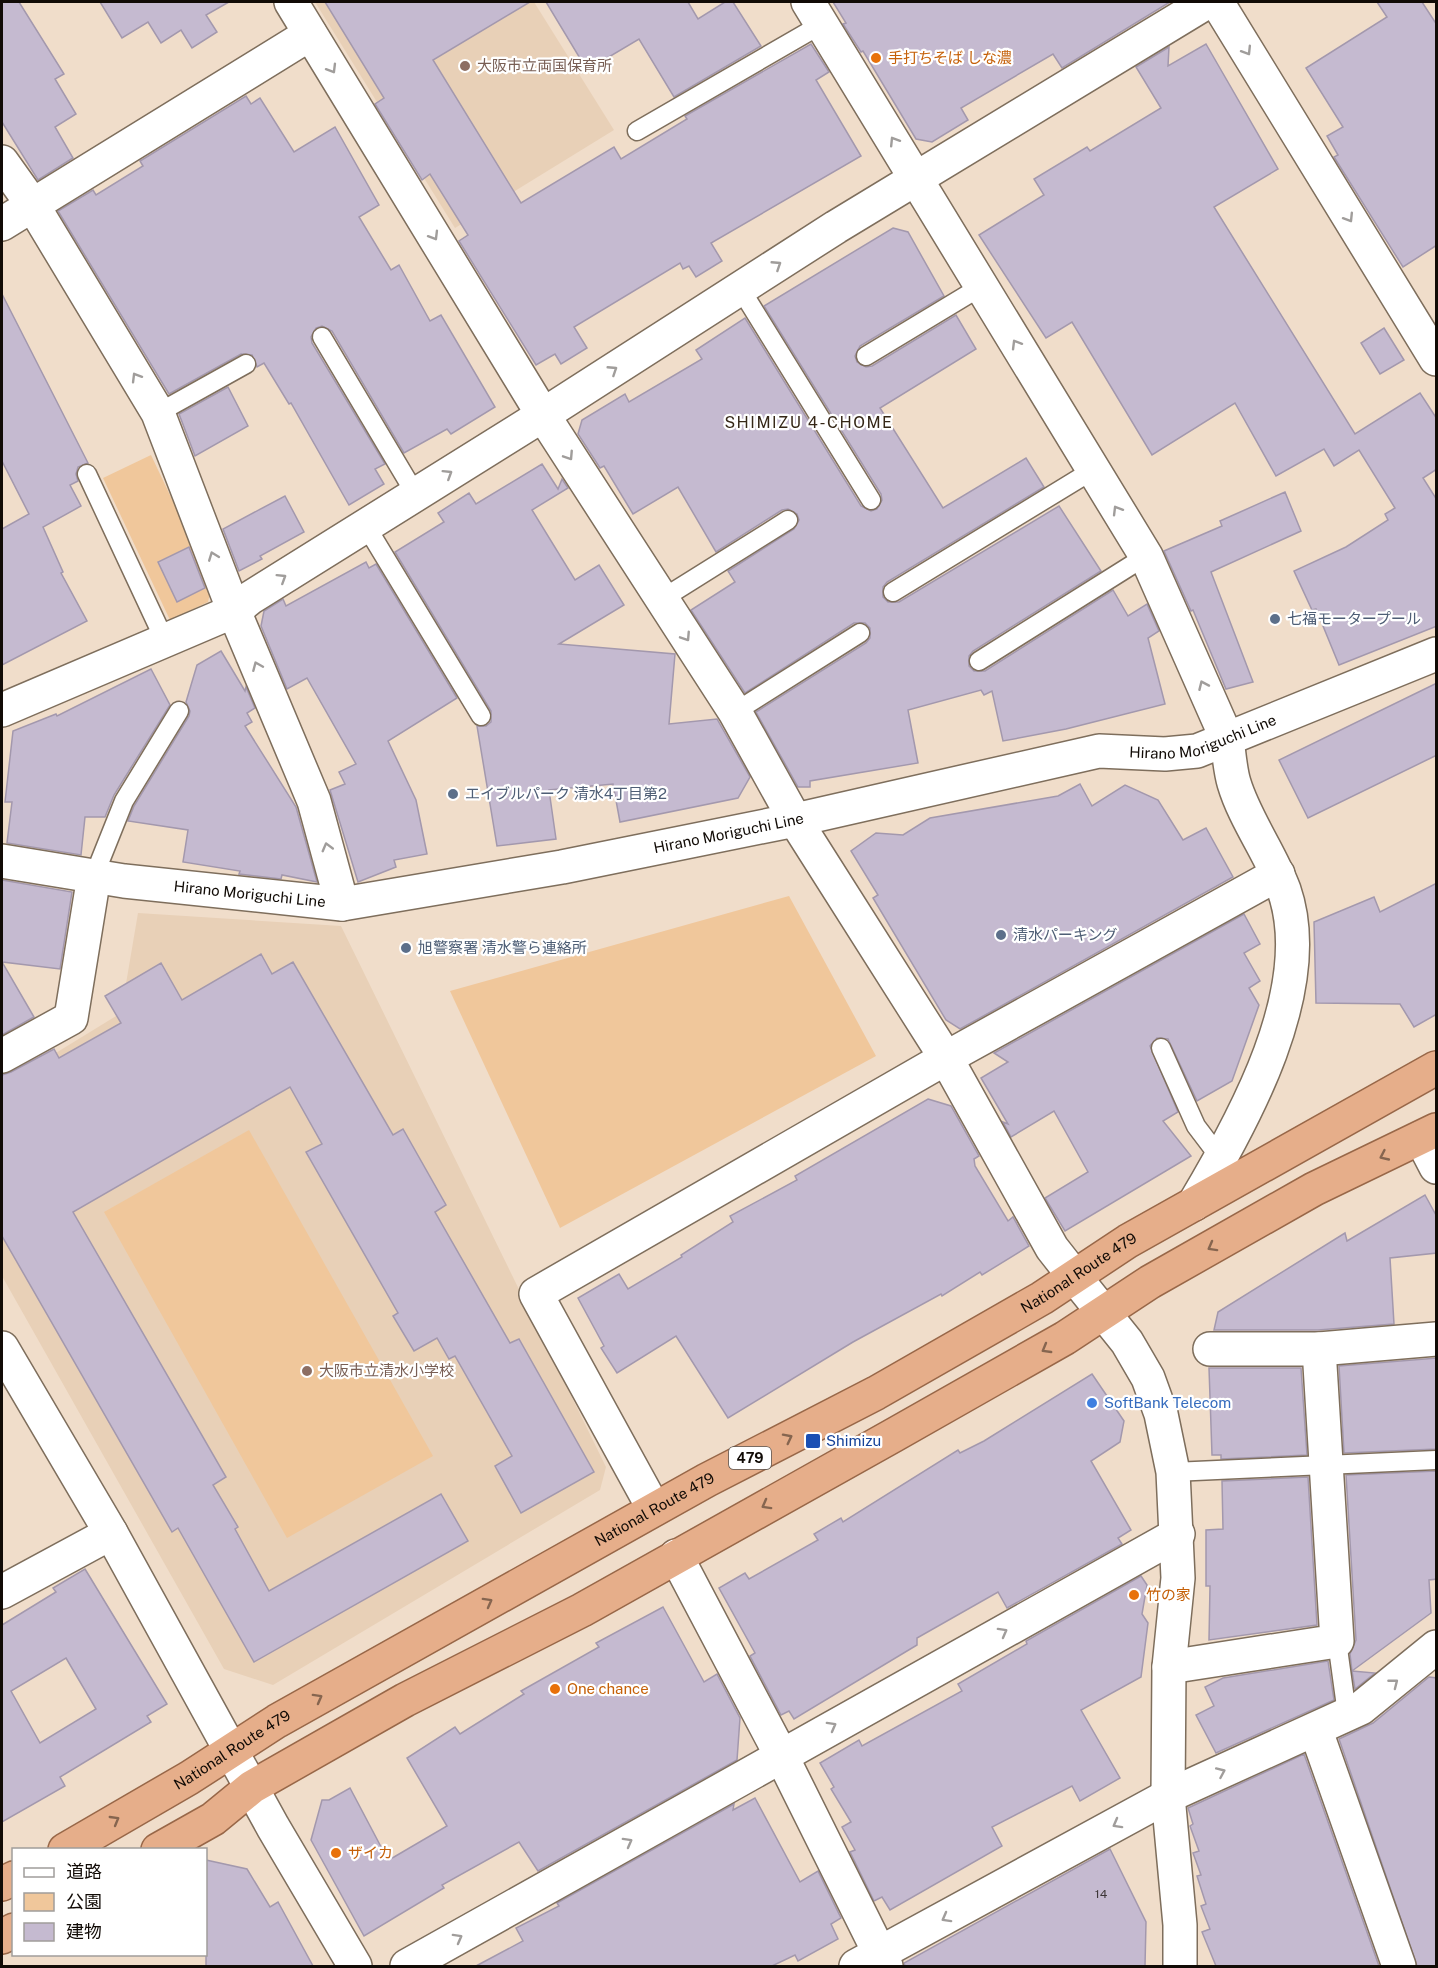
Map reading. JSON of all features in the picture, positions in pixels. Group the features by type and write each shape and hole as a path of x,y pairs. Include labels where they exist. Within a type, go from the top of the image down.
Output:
{"highway":[{"name":"National Route 479","path":"68,1848 189,1778 288,1715 654,1509 876,1393 1042,1298 1128,1241 1437,1068"},
{"path":"162,1848 213,1819 252,1787 405,1700 582,1610 1065,1338 1150,1282 1314,1189 1429,1134"}],"street":[{"path":"291,2 543,415 735,712 795,820 946,1058 1052,1248 1127,1342 1148,1378 1161,1414 1173,1472 1178,1534 1178,1578 1169,1667 1168,1796 1180,1924 1180,1966"},
{"path":"2,712 234,611 250,598 543,415 740,288 1206,2"},
{"path":"1217,2 1437,359"},
{"path":"815,13 1146,556 1227,739 1234,784 1285,893 1292,935 1292,972 1285,1010 1252,1094 1221,1159 1194,1204"},
{"path":"2,224 310,34"},
{"path":"2,162 32,204 158,413 234,611 314,801 342,904"},
{"name":"Hirano Moriguchi Line","path":"2,861 94,876 342,904 562,867 795,820 1090,753 1165,754 1197,751 1437,654"},
{"path":"654,1509 537,1294 946,1058 1278,874"},
{"path":"2,1056 71,1018 94,876"},
{"path":"1429,1134 1437,1167"},
{"path":"1210,1349 1319,1349 1437,1339"},
{"path":"2,1348 111,1533 252,1787 355,1966"},
{"path":"1169,1667 1337,1641 1319,1349"},
{"path":"2,1592 111,1533"},
{"path":"407,1966 1178,1534"},
{"path":"676,1556 781,1755 875,1963 1168,1796 1316,1731 1361,1708 1437,1647"},
{"path":"1316,1731 1399,1966"}],"lane":[{"path":"637,131 815,13"},
{"path":"866,356 982,286"},
{"path":"740,288 871,500"},
{"path":"322,337 416,495"},
{"path":"158,413 246,364"},
{"path":"893,592 1093,470"},
{"path":"87,474 165,641"},
{"path":"662,599 788,520"},
{"path":"366,526 481,716"},
{"path":"979,661 1146,556"},
{"path":"735,712 861,633"},
{"path":"94,876 124,801 179,711"},
{"path":"1161,1048 1196,1126 1221,1159"},
{"path":"1173,1472 1437,1460"},
{"path":"1337,1641 1347,1714"}],"shaded area":[{"name":"大阪市立両国保育所","path":"315,2 534,2 614,130 455,228"},
{"name":"大阪市立清水小学校","path":"138,913 341,926 606,1467 600,1490 273,1685 224,1669 2,1276 2,1086 121,1013"}],"green space":[{"path":"151,455 212,584 208,602 170,620 103,478"},
{"path":"789,896 876,1056 560,1228 450,991"},
{"path":"249,1130 433,1456 287,1538 104,1212"}],"building":[{"path":"2,2 19,2 64,74 55,79 76,114 55,127 73,158 38,180 2,122"},
{"path":"100,2 229,2 206,15 217,32 192,48 181,30 161,43 148,22 122,38"},
{"path":"325,2 530,2 433,60 521,203 614,147 621,159 687,119 685,116 811,44 829,72 816,80 861,156 711,243 722,261 696,277 689,266 683,269 680,263 574,327 587,348 561,364 555,354 536,365 459,241 468,235 430,174 422,180 375,104 384,98"},
{"path":"546,2 688,2 698,19 725,2 733,2 761,46 674,97 639,39 587,70"},
{"path":"833,2 1170,2 1062,68 1053,54 961,108 968,120 932,142 916,139 863,51 861,52 843,24 846,23"},
{"path":"1377,2 1422,2 1437,25 1437,245 1403,267 1334,157 1338,155 1327,136 1343,127 1306,68 1387,17"},
{"path":"1206,44 1278,169 1214,207 1355,434 1420,393 1437,419 1437,469 1423,478 1437,500 1437,626 1339,665 1316,609 1312,610 1294,571 1346,547 1388,520 1385,514 1395,508 1359,450 1334,466 1324,449 1276,476 1235,403 1152,455 1072,322 1046,338 979,235 1044,195 1034,179 1087,147 1090,151 1161,108 1136,67 1169,47 1168,66"},
{"path":"246,96 251,104 260,98 294,152 335,127 379,205 359,217 391,270 399,265 430,321 441,315 495,407 451,434 447,429 404,453 332,331 322,326 316,328 311,337 312,343 385,464 375,469 384,484 349,505 291,403 289,404 264,363 257,367 252,355 241,354 169,394 58,211 93,190 96,195 143,166 140,161"},
{"path":"893,228 908,232 944,296 860,346 855,356 857,362 866,367 872,366 956,315 976,349 880,408 943,508 1026,458 1044,487 887,582 883,587 883,597 888,602 899,602 1059,506 1101,571 973,651 969,656 969,666 974,671 985,671 1113,590 1128,616 1147,604 1159,631 1148,638 1165,704 1066,729 1003,741 992,691 984,695 981,690 908,710 918,763 810,781 810,787 798,787 756,712 866,643 870,638 870,628 865,623 854,623 745,693 691,610 735,582 728,571 794,529 799,520 797,514 788,509 782,510 716,552 678,487 633,514 604,466 600,468 578,434 582,420 625,394 629,402 702,359 696,350 745,318 861,506 871,511 877,509 882,500 881,494 764,306"},
{"path":"2,294 88,463 78,467 76,474 78,481 70,485 81,506 43,527 63,572 61,573 87,621 2,665 2,529 29,514 2,461"},
{"path":"1384,328 1404,360 1380,374 1361,343"},
{"path":"228,387 248,426 195,456 179,414"},
{"path":"542,464 558,489 562,479 568,488 532,510 575,580 599,565 624,605 559,644 675,654 669,724 717,719 750,777 738,798 620,822 613,784 549,790 556,839 497,846 477,726 486,726 491,722 491,711 395,552 444,522 438,513 469,493 476,504"},
{"path":"1285,492 1301,531 1211,572 1253,682 1226,689 1193,610 1191,611 1164,551 1222,526 1220,521"},
{"path":"285,496 304,532 260,556 262,559 239,571 223,529"},
{"path":"189,547 205,588 177,602 158,562"},
{"path":"366,562 369,568 376,564 457,698 388,741 416,800 427,854 394,860 396,867 358,882 330,790 345,784 339,772 356,764 307,678 287,689 261,626 264,611 283,599 286,606"},
{"path":"221,651 245,691 246,687 255,708 247,713 252,722 245,726 296,807 317,882 282,875 281,879 239,874 240,871 183,862 188,830 128,821 134,806 189,716 190,711 186,702 197,665"},
{"path":"151,669 170,705 114,795 105,817 85,817 81,855 7,843 12,802 5,802 13,731 56,714 57,716"},
{"path":"1437,683 1437,755 1308,818 1279,760"},
{"path":"1080,784 1092,806 1125,785 1158,800 1183,840 1206,828 1233,877 960,1029 946,1020 873,898 878,895 851,851 876,833 903,835 930,818 1058,796"},
{"path":"2,880 72,892 60,969 2,962"},
{"path":"1437,883 1437,1014 1414,1027 1400,1004 1316,1003 1314,922 1374,897 1380,912"},
{"path":"1244,914 1260,944 1244,953 1260,981 1249,988 1259,1005 1232,1081 1197,1101 1168,1039 1157,1038 1150,1046 1178,1112 1163,1121 1191,1156 1065,1231 1045,1198 1088,1172 1054,1111 1011,1137 1003,1122 1008,1124 981,1078 1008,1062 994,1053"},
{"path":"261,954 272,974 293,962 393,1135 403,1129 446,1205 435,1212 510,1343 519,1339 594,1472 521,1513 495,1466 512,1456 455,1356 449,1359 437,1338 414,1351 393,1316 398,1313 306,1152 322,1144 290,1087 73,1212 226,1477 213,1485 238,1527 235,1529 269,1591 441,1494 468,1541 254,1662 178,1528 172,1532 2,1236 2,1075 54,1049 59,1058 121,1023 105,996 161,963 182,1000"},
{"path":"2,962 34,1017 2,1035"},
{"path":"928,1099 951,1106 979,1156 974,1159 975,1166 1008,1221 1013,1217 1029,1246 982,1275 980,1272 942,1296 941,1294 853,1342 728,1418 676,1336 617,1373 601,1348 604,1346 578,1298 619,1274 628,1289 682,1257 681,1255 733,1222 730,1216 797,1180 795,1176"},
{"path":"1425,1195 1437,1217 1437,1253 1390,1258 1394,1324 1318,1330 1214,1330 1218,1312 1345,1233 1347,1241"},
{"path":"1437,1358 1437,1449 1344,1453 1339,1366"},
{"path":"1209,1368 1301,1368 1307,1455 1221,1459 1221,1455 1212,1455"},
{"path":"1092,1374 1124,1421 1120,1442 1091,1461 1131,1530 1118,1538 1122,1544 1007,1608 998,1592 917,1638 917,1645 794,1719 789,1711 781,1715 750,1656 755,1653 719,1588 745,1573 749,1579 818,1540 814,1534 841,1518 843,1522 958,1450 960,1453 984,1441"},
{"path":"1437,1471 1437,1579 1429,1580 1431,1613 1352,1671 1350,1654 1356,1640 1346,1475"},
{"path":"1308,1477 1317,1625 1209,1640 1210,1586 1206,1586 1206,1530 1223,1529 1222,1481"},
{"path":"85,1569 167,1704 147,1716 151,1722 60,1777 65,1786 2,1822 2,1625 56,1592 53,1588","holes":["66,1658 96,1709 40,1743 11,1691"]},
{"path":"1141,1576 1147,1585 1142,1614 1148,1623 1141,1677 1081,1710 1120,1778 1080,1801 1072,1786 992,1827 1002,1846 890,1910 882,1897 874,1901 850,1852 855,1850 842,1827 851,1822 831,1789 834,1787 820,1763 859,1740 862,1746 962,1691 958,1684 1027,1644 1026,1641"},
{"path":"663,1607 704,1682 717,1674 740,1718 737,1760 538,1871 519,1842 442,1885 444,1888 364,1936 311,1840 322,1800 329,1800 350,1788 388,1860 394,1857 447,1826 407,1758 455,1727 460,1734 524,1694 521,1691 599,1647 596,1643"},
{"path":"1328,1661 1334,1700 1216,1753 1196,1715 1214,1706 1205,1687 1223,1678"},
{"path":"1352,1671 1375,1673 1355,1689"},
{"path":"1429,1677 1437,1678 1437,1966 1417,1966 1339,1739 1373,1723"},
{"path":"1304,1754 1379,1966 1216,1966 1202,1932 1210,1929 1201,1906 1206,1904 1197,1876 1201,1875 1193,1853 1199,1851 1190,1826 1193,1824 1188,1808"},
{"path":"755,1798 800,1882 818,1871 841,1918 831,1924 838,1939 798,1961 795,1955 772,1966 476,1966 523,1941 516,1928 559,1906 557,1903 734,1804 733,1810"},
{"path":"1110,1849 1146,1922 1145,1966 905,1966 904,1963"},
{"path":"207,1860 247,1869 270,1907 278,1902 313,1966 206,1966"}],"place":[{"name":"手打ちそば しな濃","path":"876,58"},
{"name":"大阪市立両国保育所","path":"465,66"},
{"name":"七福モータープール","path":"1275,619"},
{"name":"エイブルパーク 清水4丁目第2","path":"453,794"},
{"name":"清水パーキング","path":"1001,935"},
{"name":"旭警察署 清水警ら連絡所","path":"406,948"},
{"name":"大阪市立清水小学校","path":"307,1371"},
{"name":"SoftBank Telecom","path":"1092,1403"},
{"name":"Shimizu","path":"813,1441"},
{"name":"竹の家","path":"1134,1595"},
{"name":"One chance","path":"555,1689"},
{"name":"ザイカ","path":"336,1853"}],"district":[{"name":"SHIMIZU 4-CHOME","path":"809,422"}]}
